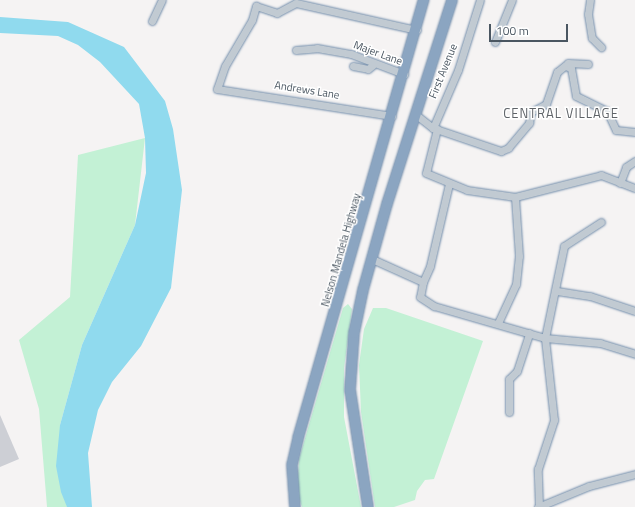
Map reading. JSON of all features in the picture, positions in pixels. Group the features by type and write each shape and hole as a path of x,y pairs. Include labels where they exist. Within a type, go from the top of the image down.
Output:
{"highway":[{"name":"Nelson Mandela Highway","path":"295,507 292,465 298,438 417,30 424,0"},
{"path":"368,507 350,390 354,333 374,256 415,114 452,0"}],"street":[{"path":"152,21 162,0"},
{"name":"First Avenue","path":"449,184 426,173 435,128 458,70 480,0"},
{"path":"495,42 512,0"},
{"path":"590,0 588,14 592,38 601,47"},
{"name":"Andrews Lane","path":"392,116 218,89 225,66 252,20 256,6 277,13 296,3 417,30"},
{"name":"Majer Lane","path":"296,50 317,48 345,53 368,59 373,65 404,74"},
{"path":"415,114 435,128 456,133 494,150 508,148 530,123 531,112 546,104 557,72 568,64 588,64"},
{"path":"353,66 368,69 373,65"},
{"path":"565,66 572,68 576,96 607,111 616,130 635,132"},
{"path":"620,181 626,167 635,161"},
{"path":"635,188 601,175 515,197 449,184 430,266 422,282 420,297 424,302 545,338 600,343 635,354"},
{"path":"498,323 516,284 519,256 515,197"},
{"path":"601,222 564,246 557,291 545,338 554,420 538,470 538,506 589,486 635,474"},
{"path":"374,256 422,282"},
{"path":"557,291 590,296 635,312"},
{"path":"509,412 509,379 517,370 529,333"}],"green space":[{"path":"145,138 135,225 82,345 60,425 67,507 47,507 39,409 19,340 70,297 78,155"},
{"path":"348,304 352,309 344,368 344,417 361,507 302,507 297,492 299,459 343,308"},
{"path":"373,308 386,308 483,341 434,479 425,480 417,491 415,500 394,507 375,507 361,412 359,365 364,329"}],"water":[{"path":"0,17 68,22 124,47 165,101 173,129 182,190 171,288 141,346 112,382 98,410 88,453 92,507 67,507 61,492 56,466 60,425 82,345 135,225 146,173 145,138 139,104 100,62 78,45 58,36 0,33"}],"building":[{"path":"0,415 19,459 0,467"}],"district":[{"name":"CENTRAL VILLAGE","path":"561,113"}]}
